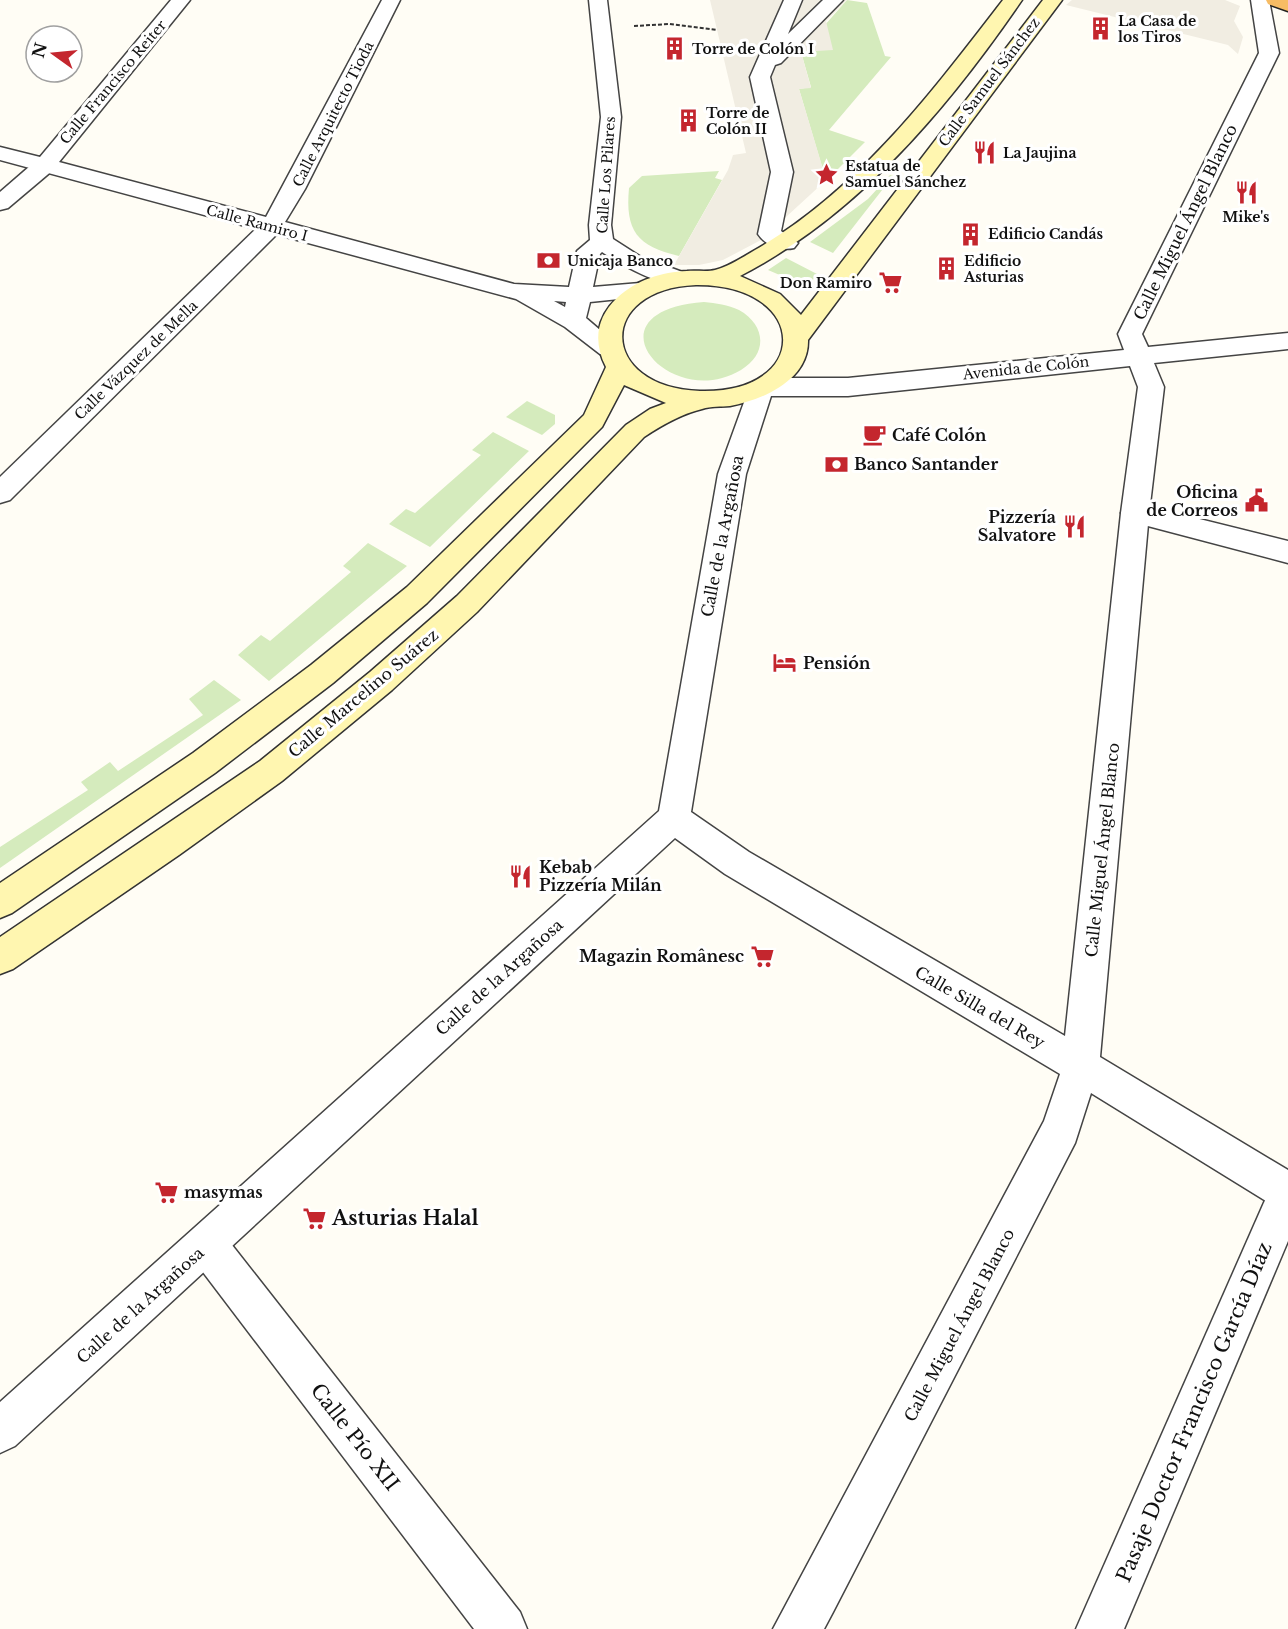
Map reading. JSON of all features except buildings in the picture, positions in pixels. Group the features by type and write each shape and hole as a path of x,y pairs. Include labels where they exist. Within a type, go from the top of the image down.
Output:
{"highway":[{"path":"1275,0 1288,5"}],"main road":[{"name":"Calle Samuel Sánchez","path":"718,278 752,263 786,243 834,207 873,169 962,67 1013,0"},
{"name":"Calle Samuel Sánchez","path":"797,338 1053,0"},
{"path":"0,902 204,763 322,674 417,594 592,421 604,402 614,357 609,326 620,307 640,291 680,279 718,278 748,286 773,299 790,317 797,338 794,357 782,373 761,388 731,398 699,400 667,395 639,384 614,357"},
{"name":"Calle Marcelino Suárez","path":"0,957 167,845 272,771 381,681 467,604 635,431 659,415 699,400"}],"street":[{"name":"Calle Francisco Reiter","path":"0,202 45,165 181,0"},
{"name":"Calle Arquitecto Tioda","path":"271,227 294,189 391,0"},
{"name":"Calle Los Pilares","path":"598,0 611,117 600,225 602,242"},
{"path":"786,243 769,234 782,172 760,76 794,0"},
{"path":"762,71 834,0"},
{"name":"Calle Miguel Ángel Blanco","path":"797,1629 817,1596 1061,1129 1081,1066 1135,513 1151,387 1130,334 1269,53 1260,0"},
{"name":"Calle Ramiro I","path":"0,153 514,291 581,295 640,291"},
{"name":"Calle Vázquez de Mella","path":"0,493 271,227"},
{"name":"Calle Los Pilares","path":"602,242 633,262 680,279"},
{"name":"Calle Los Pilares","path":"574,321 589,251 602,242"},
{"name":"Calle Ramiro I","path":"514,291 574,321 614,357"},
{"name":"Avenida de Colón","path":"761,388 848,387 1288,340"},
{"name":"Calle de la Argañosa","path":"0,1431 674,818 732,474 761,388"},
{"path":"1135,513 1288,552"},
{"name":"Calle Silla del Rey","path":"674,818 737,863 1081,1066 1288,1193"},
{"name":"Pasaje Doctor Francisco García Díaz","path":"1100,1629 1288,1193"},
{"name":"Calle Pío XII","path":"207,1245 503,1629"}],"path":[{"path":"669,24 717,30"}],"green space":[{"path":"847,0 867,3 885,56 891,57 829,130 865,142 835,172 823,170 799,89 811,87 801,52"},
{"path":"719,171 715,178 722,180 679,256 653,247 637,234 629,215 629,188 642,176"},
{"path":"890,175 893,176 833,253 810,242 868,199"},
{"path":"786,258 817,274 805,291 789,279 768,270"},
{"path":"704,302 731,307 748,316 759,331 759,348 756,356 741,370 714,380 688,379 666,370 650,356 644,339 649,322 668,309"},
{"path":"527,401 555,415 555,424 542,435 506,417"},
{"path":"493,432 529,451 430,547 389,524 406,509 415,513 481,455 472,450"},
{"path":"368,543 407,566 269,681 238,655 261,635 270,641 351,572 343,566"},
{"path":"214,680 241,700 0,868 0,847 88,790 81,782 110,762 118,771 203,715 189,699"}],"shaded area":[{"path":"710,0 847,0 826,21 833,50 801,52 811,88 799,89 823,169 835,172 761,240 723,260 699,265 674,265 728,170 733,155 746,153"},
{"path":"1072,0 1225,0 1240,6 1234,21 1243,37 1238,54 1228,45 1066,5"}],"place":[{"name":"La Casa de los Tiros","path":"1100,29"},
{"name":"Torre de Colón I","path":"674,49"},
{"name":"Torre de Colón II","path":"688,121"},
{"name":"La Jaujina","path":"985,153"},
{"name":"Estatua de Samuel Sánchez","path":"827,174"},
{"name":"Mike's","path":"1246,193"},
{"name":"Edificio Candás","path":"970,234"},
{"name":"Unicaja Banco","path":"549,261"},
{"name":"Edificio Asturias","path":"946,269"},
{"name":"Don Ramiro","path":"890,283"},
{"name":"Café Colón","path":"874,435"},
{"name":"Banco Santander","path":"836,464"},
{"name":"Oficina de Correos","path":"1256,501"},
{"name":"Pizzería Salvatore","path":"1074,526"},
{"name":"Pensión","path":"785,663"},
{"name":"Kebab Pizzería Milán","path":"521,876"},
{"name":"Magazin Românesc","path":"762,956"},
{"name":"masymas","path":"166,1192"},
{"name":"Asturias Halal","path":"314,1218"}]}
